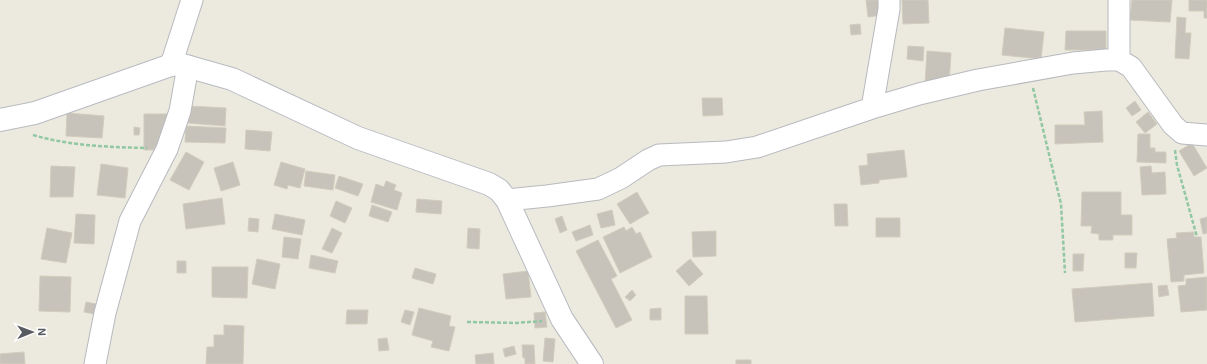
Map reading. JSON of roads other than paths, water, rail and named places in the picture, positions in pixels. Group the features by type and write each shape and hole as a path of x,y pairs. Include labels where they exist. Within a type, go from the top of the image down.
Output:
{"street":[{"path":"95,364 105,313 130,220 167,149 180,111 180,65 192,0"},
{"path":"872,108 889,9 888,0"},
{"path":"1119,0 1119,60"},
{"path":"507,200 598,190 659,155 726,152 757,147 918,94 978,80 1073,63 1119,60 1131,67 1172,126 1182,133 1207,135"},
{"path":"0,120 35,113 180,65 232,79 358,138 489,184 499,190 507,200 562,320 592,364"}]}
